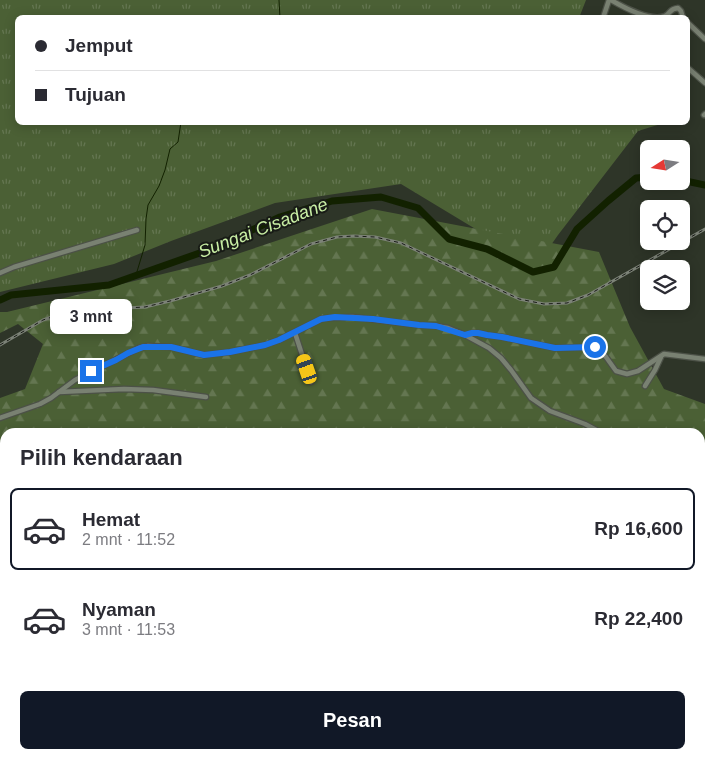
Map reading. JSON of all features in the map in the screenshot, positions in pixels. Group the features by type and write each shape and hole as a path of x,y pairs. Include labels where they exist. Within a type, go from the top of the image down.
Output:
{"street":[{"path":"603,15 610,0 644,15"},
{"path":"667,15 671,10 678,8 683,15"},
{"path":"690,25 705,39"},
{"path":"690,70 705,83"},
{"path":"0,273 14,267 137,230"},
{"path":"0,418 35,406 51,398 75,380 139,348 165,346 213,355 265,345 321,319 341,317 436,326 465,335 497,354 531,398 550,411 594,428"},
{"path":"295,332 311,382"},
{"path":"465,335 478,333 555,348 595,347 606,357 616,371 627,374 638,371 664,354 705,359"},
{"path":"645,386 661,357"},
{"path":"58,392 124,389 152,390 206,397"}],"green space":[{"path":"0,0 586,0 580,15 15,15 15,125 658,125 638,131 544,255 507,248 401,184 275,203 114,264 0,292"},
{"path":"372,209 599,252 630,327 664,389 705,404 705,428 0,428 0,398 25,389 43,344 18,324 0,333 0,312 7,312 216,261"}],"waterway":[{"path":"279,0 280,15"},
{"path":"136,275 145,245 148,205 159,186 170,149 178,142 181,125"},
{"name":"Sungai Cisadane","path":"0,300 11,295 109,285 211,249 280,217 332,201 381,197 418,208 449,239 487,249 533,272 554,267 577,229 636,178 640,178"},
{"name":"Sungai Cisadane","path":"690,182 705,185"}],"railway":[{"path":"0,345 43,320 61,314 85,310 145,307 222,286 250,275 311,244 337,237 375,237 401,243 519,299 544,304 567,303 588,295 705,229"}],"route":[{"path":"91,371 143,347 171,347 204,355 213,355 265,345 321,319 335,317 354,317 431,325 448,328 465,335 478,333 555,348 595,347"}]}
